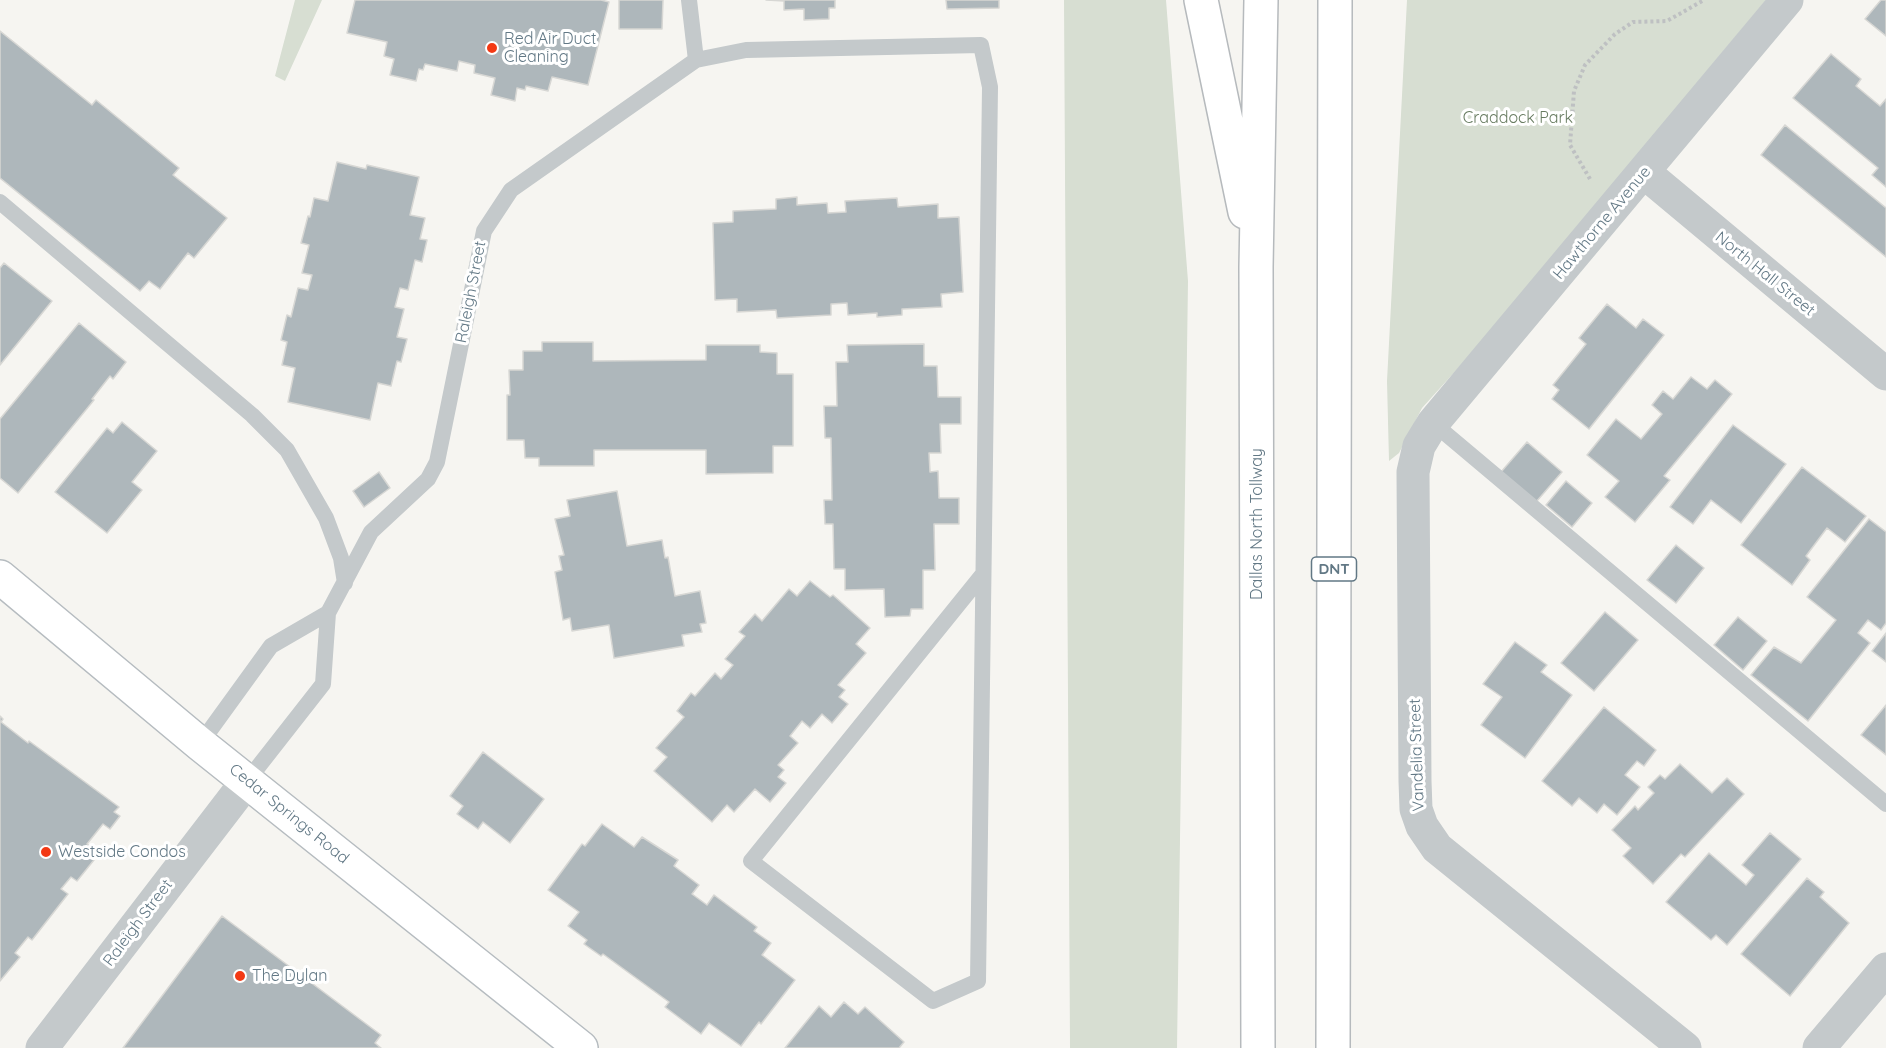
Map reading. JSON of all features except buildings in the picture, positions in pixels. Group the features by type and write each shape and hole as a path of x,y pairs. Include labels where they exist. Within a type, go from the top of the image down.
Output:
{"main road":[{"path":"1200,0 1256,267"},
{"name":"Dallas North Tollway","path":"1258,1048 1256,267 1261,0"},
{"name":"DNT","path":"1333,1048 1332,89 1335,0"},
{"path":"1332,89 1354,0"},
{"name":"Cedar Springs Road","path":"0,577 200,744 581,1048"}],"street":[{"name":"Hawthorne Avenue","path":"1426,435 1787,0"},
{"name":"North Hall Street","path":"1645,173 1886,374"},
{"name":"Vandelia Street","path":"1426,435 1413,472 1415,781 1416,808 1422,826 1437,848 1685,1048"},
{"name":"Raleigh Street","path":"42,1048 246,781"},
{"path":"1819,1048 1886,969"}],"lane":[{"path":"689,0 696,60 746,50 981,45 990,87 978,981 933,1001 751,861 983,574"},
{"name":"Raleigh Street","path":"246,781 323,684 328,613 371,532 428,479 437,462 484,231 511,190 696,60"},
{"path":"0,202 252,415 287,450 326,518 341,558 345,583"},
{"path":"1426,435 1886,804"},
{"path":"200,744 271,646 328,613"}],"path":[{"path":"1592,183 1570,145 1574,91 1585,65 1615,34 1633,22 1667,21 1704,0"}],"green space":[{"path":"295,0 322,0 285,81 275,76"},
{"path":"1064,0 1166,0 1188,281 1177,1048 1070,1048"},
{"name":"Craddock Park","path":"1407,0 1766,0 1478,346 1422,408 1399,453 1389,461 1387,381"}],"place":[{"name":"Red Air Duct Cleaning","path":"492,48"},
{"name":"Westside Condos","path":"46,852"},
{"name":"The Dylan","path":"240,976"}]}
